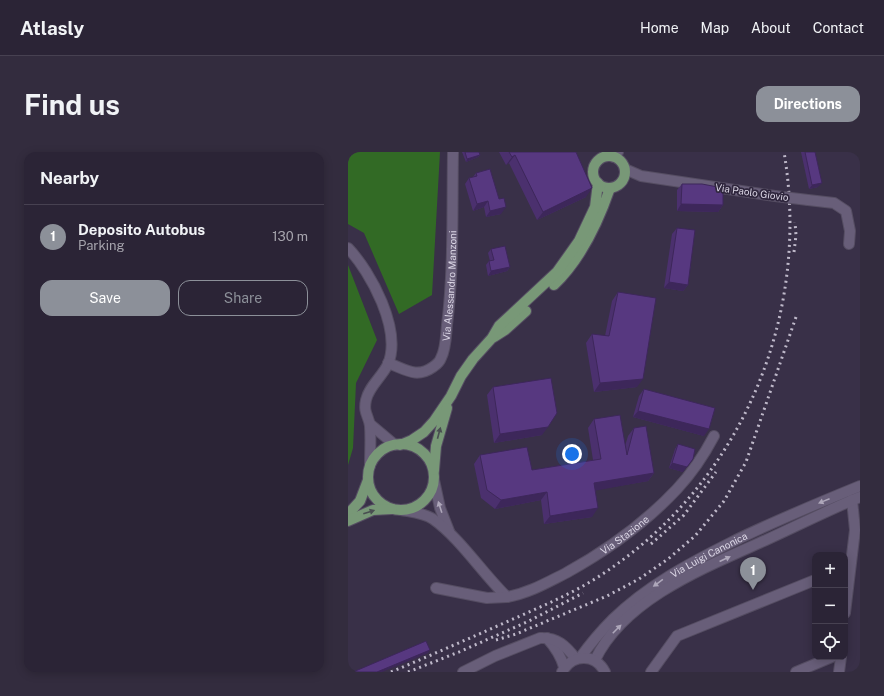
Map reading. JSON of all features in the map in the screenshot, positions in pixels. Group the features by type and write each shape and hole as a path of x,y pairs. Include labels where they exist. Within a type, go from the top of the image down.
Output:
{"main road":[{"path":"609,154 621,162 625,169 623,180 619,184 610,188 598,183 593,174 593,169 598,161 609,154"},
{"path":"348,521 373,510 413,508 422,503 429,495 434,476 436,446 451,396 460,376 492,338 500,326 557,272 580,241 594,207 598,183"},
{"path":"492,338 505,330 564,275 589,239 610,188"},
{"path":"348,514 360,501 368,478 370,466 375,458 382,451 412,440 424,432 434,421 451,396"},
{"path":"398,445 409,446 419,450 426,456 434,476"},
{"path":"368,478 371,490 377,500 384,505 396,509"}],"street":[{"name":"Via Alessandro Manzoni","path":"388,363 405,371 417,373 425,372 435,366 442,358 446,339 450,302 453,152"},
{"name":"Via Paolo Giovio","path":"625,169 641,176 834,203 846,211 850,231 849,244"},
{"path":"348,248 363,266 384,308 390,332 391,352 388,363 366,399 365,412 370,424 370,466"},
{"path":"370,424 398,445"},
{"name":"Via Stazione","path":"436,588 487,598 507,597 533,590 552,580 620,539 645,518 677,489 704,454 714,436"},
{"path":"434,476 438,502 450,533"},
{"name":"Via Luigi Canonica","path":"563,670 568,664 578,658 613,619 634,600 664,578 692,561 772,522 860,486"},
{"path":"848,567 854,530 856,499"},
{"name":"Via Luigi Canonica","path":"595,660 607,639 640,606 679,581 856,499"},
{"path":"396,509 432,518 450,533 507,597"},
{"path":"651,672 677,636 812,581"},
{"path":"547,638 562,659 563,670"},
{"path":"463,672 532,641 547,638 561,643 578,658 595,660 605,672"},
{"path":"796,672 825,660"},
{"path":"839,672 841,660"}],"green space":[{"path":"348,152 440,152 432,295 399,314 364,233 348,224"},
{"path":"348,265 377,340 356,383 353,448 348,465"}],"building":[{"path":"465,152 479,152 480,155 467,159"},
{"path":"509,152 576,152 592,188 543,212 515,155 512,157"},
{"path":"805,152 815,152 822,183 812,185"},
{"path":"490,169 499,199 504,198 506,207 490,211 488,201 477,204 469,178 477,176 476,173"},
{"path":"682,184 702,184 723,188 723,205 681,204"},
{"path":"677,228 695,230 688,285 669,282"},
{"path":"505,246 510,267 491,271 489,261 494,260 491,249"},
{"path":"618,292 656,298 643,379 600,383 592,334 609,336"},
{"path":"551,378 557,413 548,427 500,434 493,387"},
{"path":"644,389 715,408 709,429 638,411"},
{"path":"620,415 627,455 634,428 646,426 654,473 594,483 598,508 550,516 547,492 501,500 487,490 480,455 527,447 532,470 601,459 594,419"},
{"path":"678,444 695,449 693,459 687,467 672,463"},
{"path":"426,641 430,650 377,672 353,672"}],"railway":[{"path":"391,672 540,607 589,583 648,539 691,496 727,446 755,393 775,335 787,276 790,214 784,152"},
{"path":"794,252 796,235 795,222"},
{"path":"496,640 516,634 607,596 639,579 668,559 695,536 724,501 746,462 796,317"},
{"path":"651,544 684,515 716,472"},
{"path":"408,672 459,652 529,621 583,593"}],"place":[{"name":"Deposito Autobus","path":"753,590"}]}
